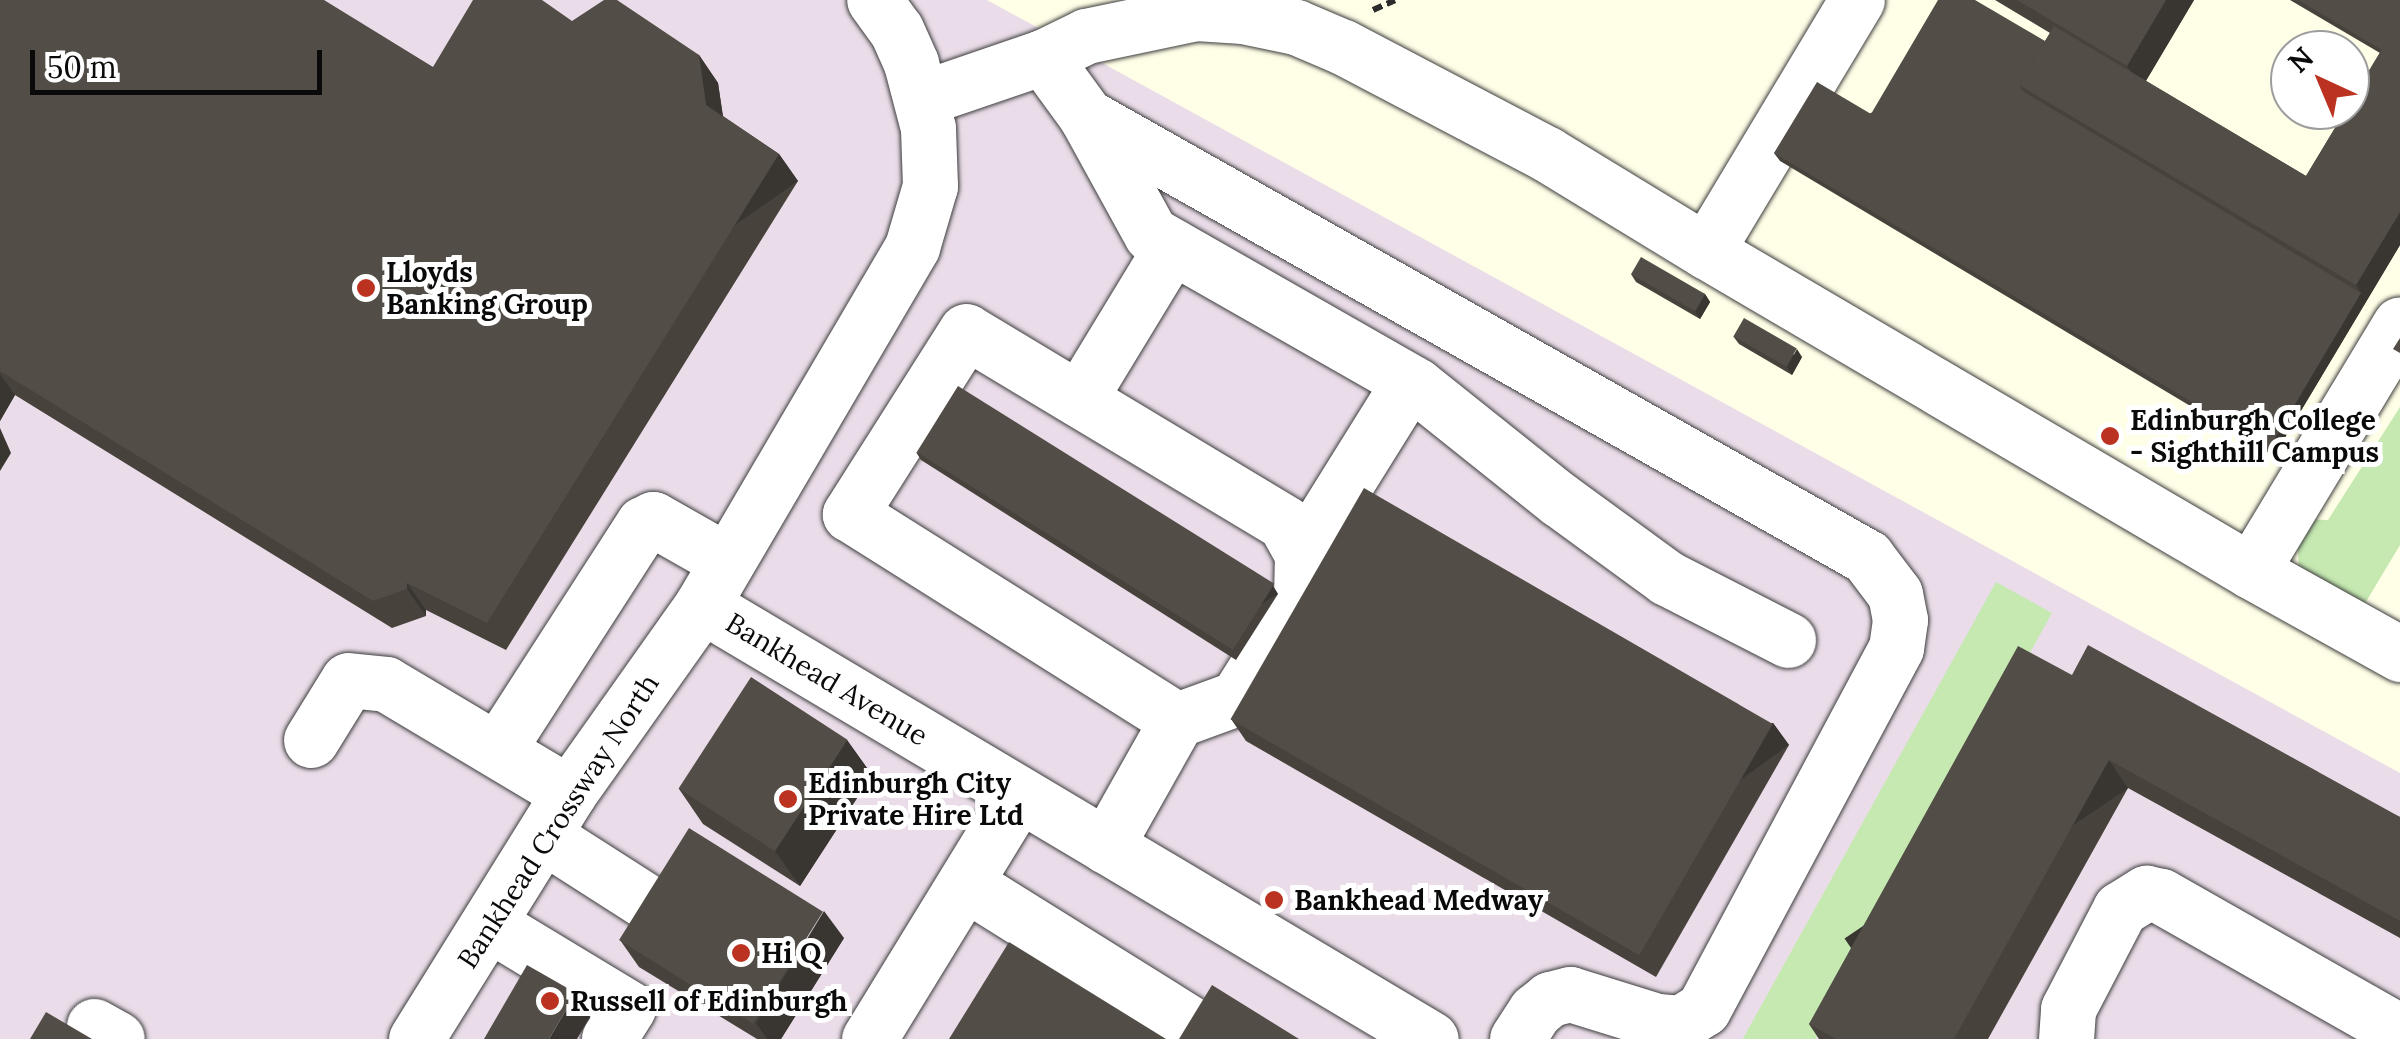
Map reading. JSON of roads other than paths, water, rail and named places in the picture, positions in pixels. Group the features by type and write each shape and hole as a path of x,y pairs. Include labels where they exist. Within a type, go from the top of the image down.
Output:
{"street":[{"path":"714,583 912,247 930,186 923,98 896,30 874,0"},
{"path":"1706,251 1857,0"},
{"path":"923,98 1043,57 1086,36 1196,14 1243,16 1296,28 1344,46 1547,154 2251,571 2400,654"},
{"path":"1043,57 1086,116 1151,234 1410,382 1667,578 1788,640"},
{"path":"1086,116 1867,558 1883,573 1895,594 1900,620 1896,648 1704,1008 1682,1023 1657,1021 1570,994 1550,999 1535,1011 1517,1039"},
{"path":"1079,398 1172,246"},
{"path":"2251,571 2400,324"},
{"path":"1106,846 1177,720 1236,698 1301,596 1302,554 1285,523 966,330 850,514 1177,720"},
{"path":"1302,554 1410,382"},
{"name":"Bankhead Avenue","path":"498,750 642,524 653,519 714,583 1019,794 1404,1032"},
{"name":"Bankhead Crossway North","path":"416,1039 557,815 714,583"},
{"path":"311,740 348,680 386,684 498,750 557,815 652,905"},
{"path":"869,1039 1019,794"},
{"path":"964,883 1192,1025"},
{"path":"2066,1039 2068,1010 2120,910 2146,893 2161,896 2400,1032"},
{"path":"490,925 628,1008 609,1039"}],"place":[{"name":"Lloyds Banking Group","path":"366,288"},
{"name":"Edinburgh College - Sighthill Campus","path":"2110,436"},
{"name":"Edinburgh City Private Hire Ltd","path":"788,799"},
{"name":"Bankhead Medway","path":"1274,900"},
{"name":"Hi Q","path":"741,953"},
{"name":"Russell of Edinburgh","path":"550,1001"}]}
